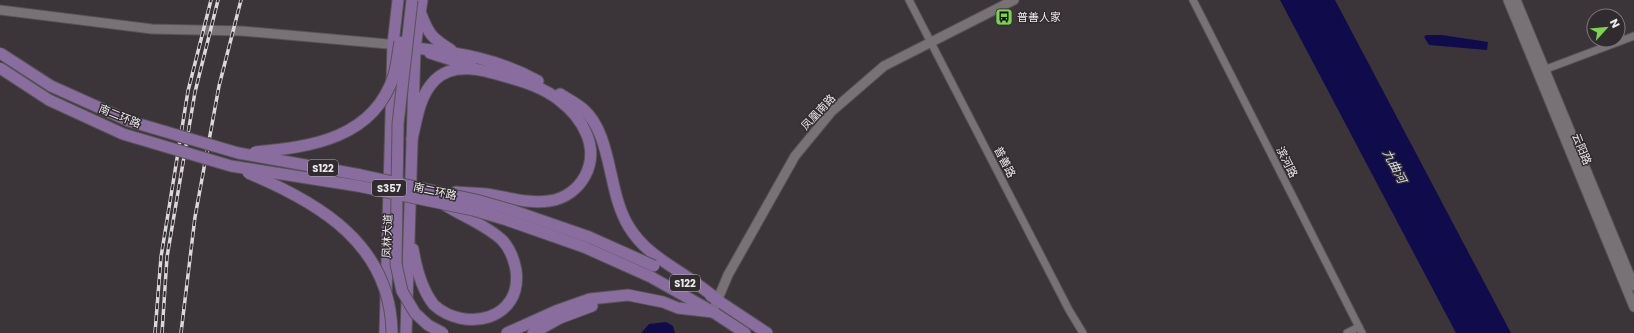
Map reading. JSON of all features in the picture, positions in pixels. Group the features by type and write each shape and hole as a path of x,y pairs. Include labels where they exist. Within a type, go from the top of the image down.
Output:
{"main road":[{"name":"凤林大道","path":"385,333 393,44 398,0"},
{"path":"238,153 274,150 319,143 341,135 363,122 377,108 387,92 394,75 409,0"},
{"path":"412,0 398,124 396,264 402,290 415,313 428,325 444,333"},
{"name":"凤林大道","path":"406,333 415,48 422,0"},
{"path":"420,12 428,32 438,42 453,51"},
{"path":"415,48 453,51 522,72 558,92 584,110 599,131 607,157 614,191 629,227 648,250 717,299"},
{"path":"415,48 531,84 559,100 580,120 589,138 591,155 588,171 580,184 567,196 550,201 530,202 486,194 438,191"},
{"name":"南二环路","path":"0,53 50,86 129,121 238,153 438,191 511,210 589,237 654,266 717,299 767,333"},
{"name":"南二环路","path":"0,68 49,100 123,134 231,166 358,186 441,203 507,220 584,247 652,277 713,312 745,333"},
{"path":"412,139 423,96 435,80 447,73 467,68 483,70"},
{"path":"231,166 273,183 329,215 358,240 373,262 385,287 392,333"},
{"path":"409,224 415,261 421,280 434,305 448,318 465,325 480,324 494,320 505,312 513,299 518,284 514,260 503,241 482,225 441,203"},
{"path":"507,333 558,315 590,299 598,298 628,295 656,301 678,308 713,312"},
{"path":"533,333 558,315"}],"street":[{"name":"普善路","path":"910,0 1069,310 1083,333"},
{"name":"凤凰南路","path":"713,312 728,275 795,156 832,111 884,66 1014,0"},
{"name":"滨河路","path":"1193,0 1361,330"},
{"name":"云阳路","path":"1508,0 1541,71 1634,286"},
{"name":"云阳路","path":"1516,0 1541,71 1634,307"},
{"path":"0,10 152,29 242,31 393,44 415,48"},
{"path":"1541,71 1634,36"},
{"path":"1347,333 1361,330"}],"water":[{"name":"九曲河","path":"1280,0 1335,0 1511,333 1456,333"},
{"path":"1426,35 1442,35 1488,42 1487,50 1429,45 1424,37"},
{"path":"666,322 673,326 675,333 641,333 649,324"}],"railway":[{"path":"155,333 161,257 188,91 211,0"},
{"path":"162,333 167,257 195,92 218,0"},
{"path":"181,333 195,217 219,86 241,0"}],"place":[{"name":"普善人家","path":"1004,17"}]}
